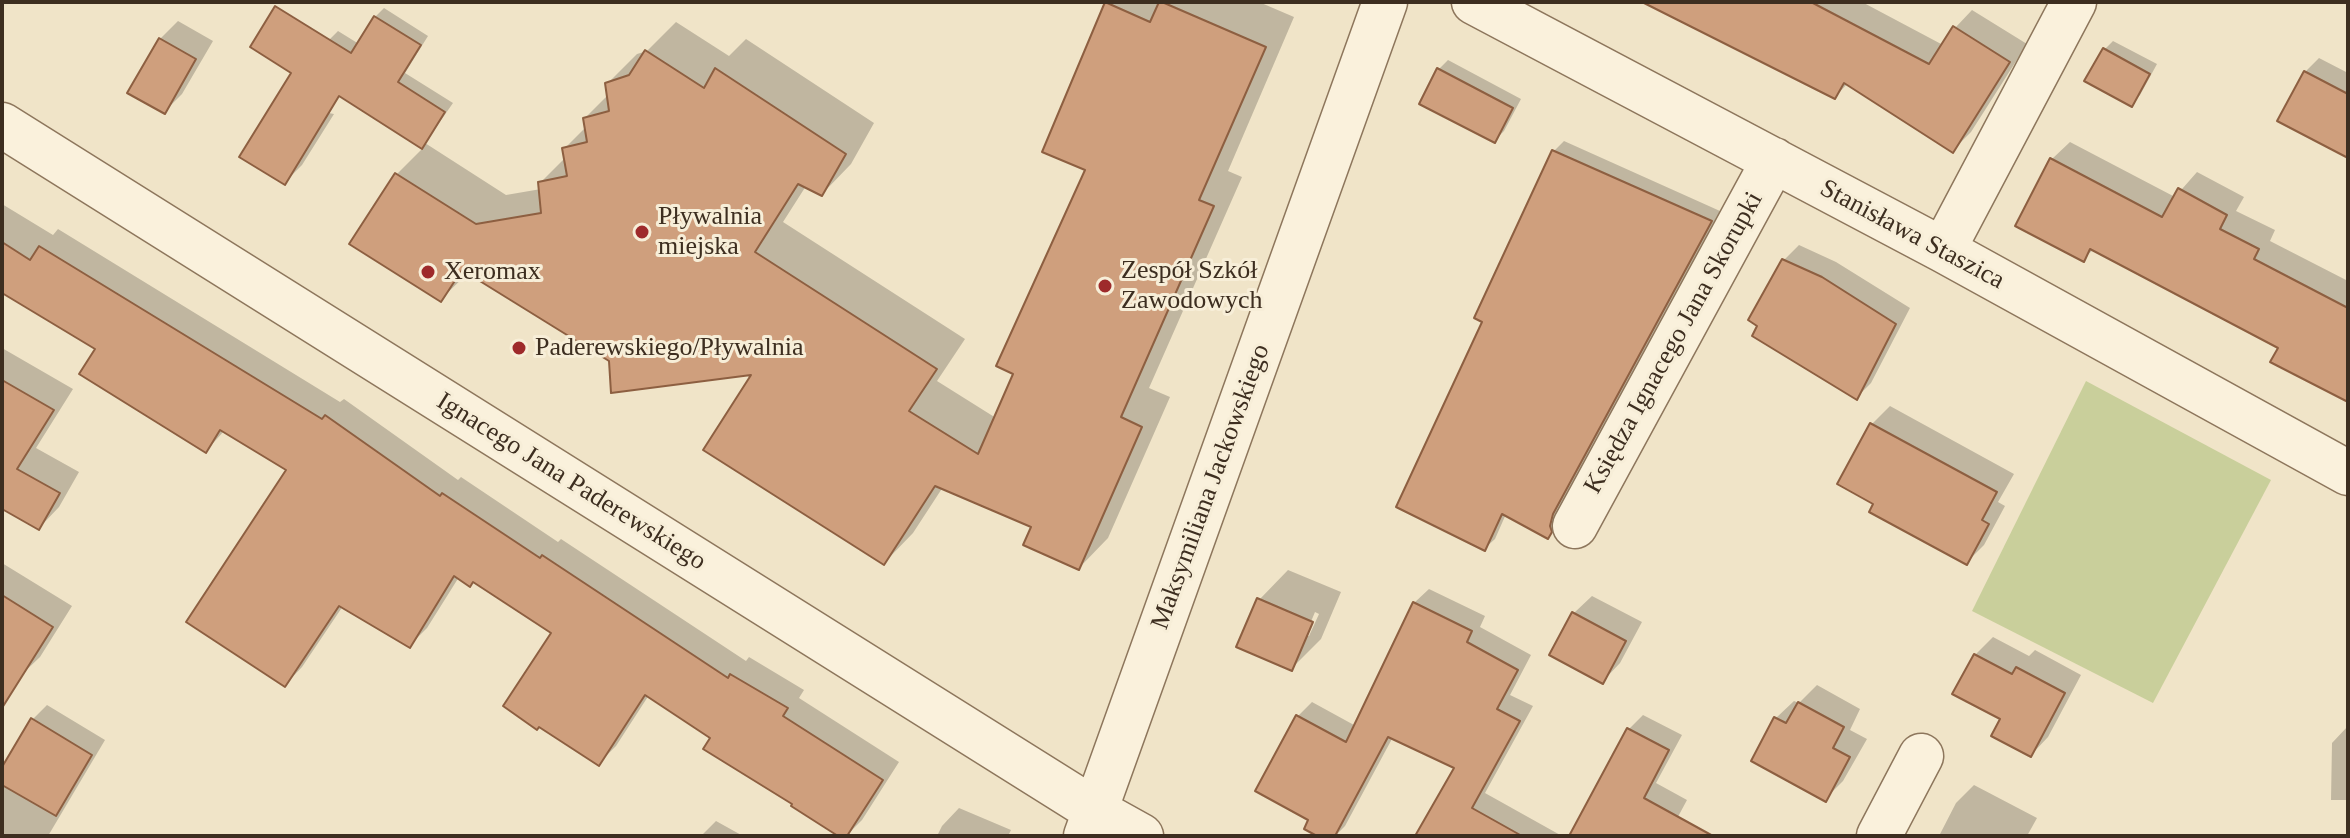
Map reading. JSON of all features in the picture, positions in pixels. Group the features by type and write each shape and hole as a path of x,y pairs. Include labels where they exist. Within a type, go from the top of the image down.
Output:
{"street":[{"name":"Maksymiliana Jackowskiego","path":"1091,823 1385,2"},
{"name":"Stanisława Staszica","path":"1474,2 1943,250 2348,473"},
{"path":"1943,250 2074,2"},
{"name":"Ignacego Jana Paderewskiego","path":"2,125 1091,823 1141,836"},
{"name":"Księdza Ignacego Jana Skorupki","path":"1575,526 1774,160"},
{"path":"1879,836 1921,756"}],"green space":[{"path":"2086,381 2271,480 2153,703 1972,611"}],"building":[{"path":"1105,2 1150,22 1159,2 1162,2 1266,47 1199,200 1214,206 1121,417 1142,427 1079,570 1023,545 1031,527 935,486 884,565 703,450 751,375 611,393 609,361 462,270 441,302 349,244 395,173 476,224 541,213 538,182 567,176 562,148 587,142 583,118 609,111 605,83 629,75 645,50 704,88 715,68 846,154 822,196 798,184 755,252 937,369 909,411 978,454 1013,374 996,366 1085,170 1042,152"},
{"path":"1642,2 1811,2 1929,64 1953,26 2010,62 1953,153 1844,83 1835,99"},
{"path":"275,6 351,53 374,16 421,45 398,82 445,112 422,149 339,96 285,185 239,157 291,73 250,47"},
{"path":"159,38 196,59 165,114 127,93"},
{"path":"2103,48 2150,74 2132,107 2084,81"},
{"path":"1437,68 1513,108 1495,143 1419,104"},
{"path":"2304,71 2348,94 2348,158 2277,121"},
{"path":"1552,150 1712,221 1553,514 1552,532 1548,539 1502,514 1485,551 1396,507 1482,322 1474,318"},
{"path":"2050,158 2162,217 2178,188 2227,215 2220,229 2259,249 2254,259 2348,308 2348,402 2270,362 2278,348 2090,249 2084,262 2015,226"},
{"path":"2,242 30,260 39,246 322,419 325,415 440,496 442,493 540,558 542,555 728,678 730,674 788,708 783,716 883,780 847,836 838,836 703,749 710,738 645,695 599,766 539,727 537,730 503,706 551,633 473,582 470,587 454,576 410,648 339,606 285,687 186,622 286,470 220,430 206,453 79,374 95,349 2,293"},
{"path":"1782,259 1822,277 1896,324 1857,400 1752,336 1757,326 1748,320"},
{"path":"2,380 54,410 17,469 60,493 39,530 2,509"},
{"path":"1870,423 1997,492 1982,520 1989,524 1967,565 1869,512 1873,504 1837,484"},
{"path":"2,595 53,627 2,708"},
{"path":"1257,598 1313,622 1292,671 1236,647"},
{"path":"1413,602 1472,631 1467,642 1518,670 1497,709 1520,721 1472,808 1522,836 1415,836 1454,768 1388,737 1335,836 1317,836 1304,829 1308,820 1255,791 1296,715 1346,742"},
{"path":"1572,612 1626,641 1603,684 1549,655"},
{"path":"1974,654 2012,674 2016,667 2065,693 2031,757 1991,736 2000,719 1952,694"},
{"path":"1798,702 1844,727 1833,748 1850,757 1826,802 1751,761 1774,717 1786,723"},
{"path":"31,718 92,755 56,816 2,785 2,767"},
{"path":"1627,728 1669,750 1644,798 1713,836 1569,836"}],"place":[{"name":"Pływalnia miejska","path":"642,232"},
{"name":"Xeromax","path":"428,272"},
{"name":"Zespół Szkół Zawodowych","path":"1105,286"},
{"name":"Paderewskiego/Pływalnia","path":"519,348"}]}
